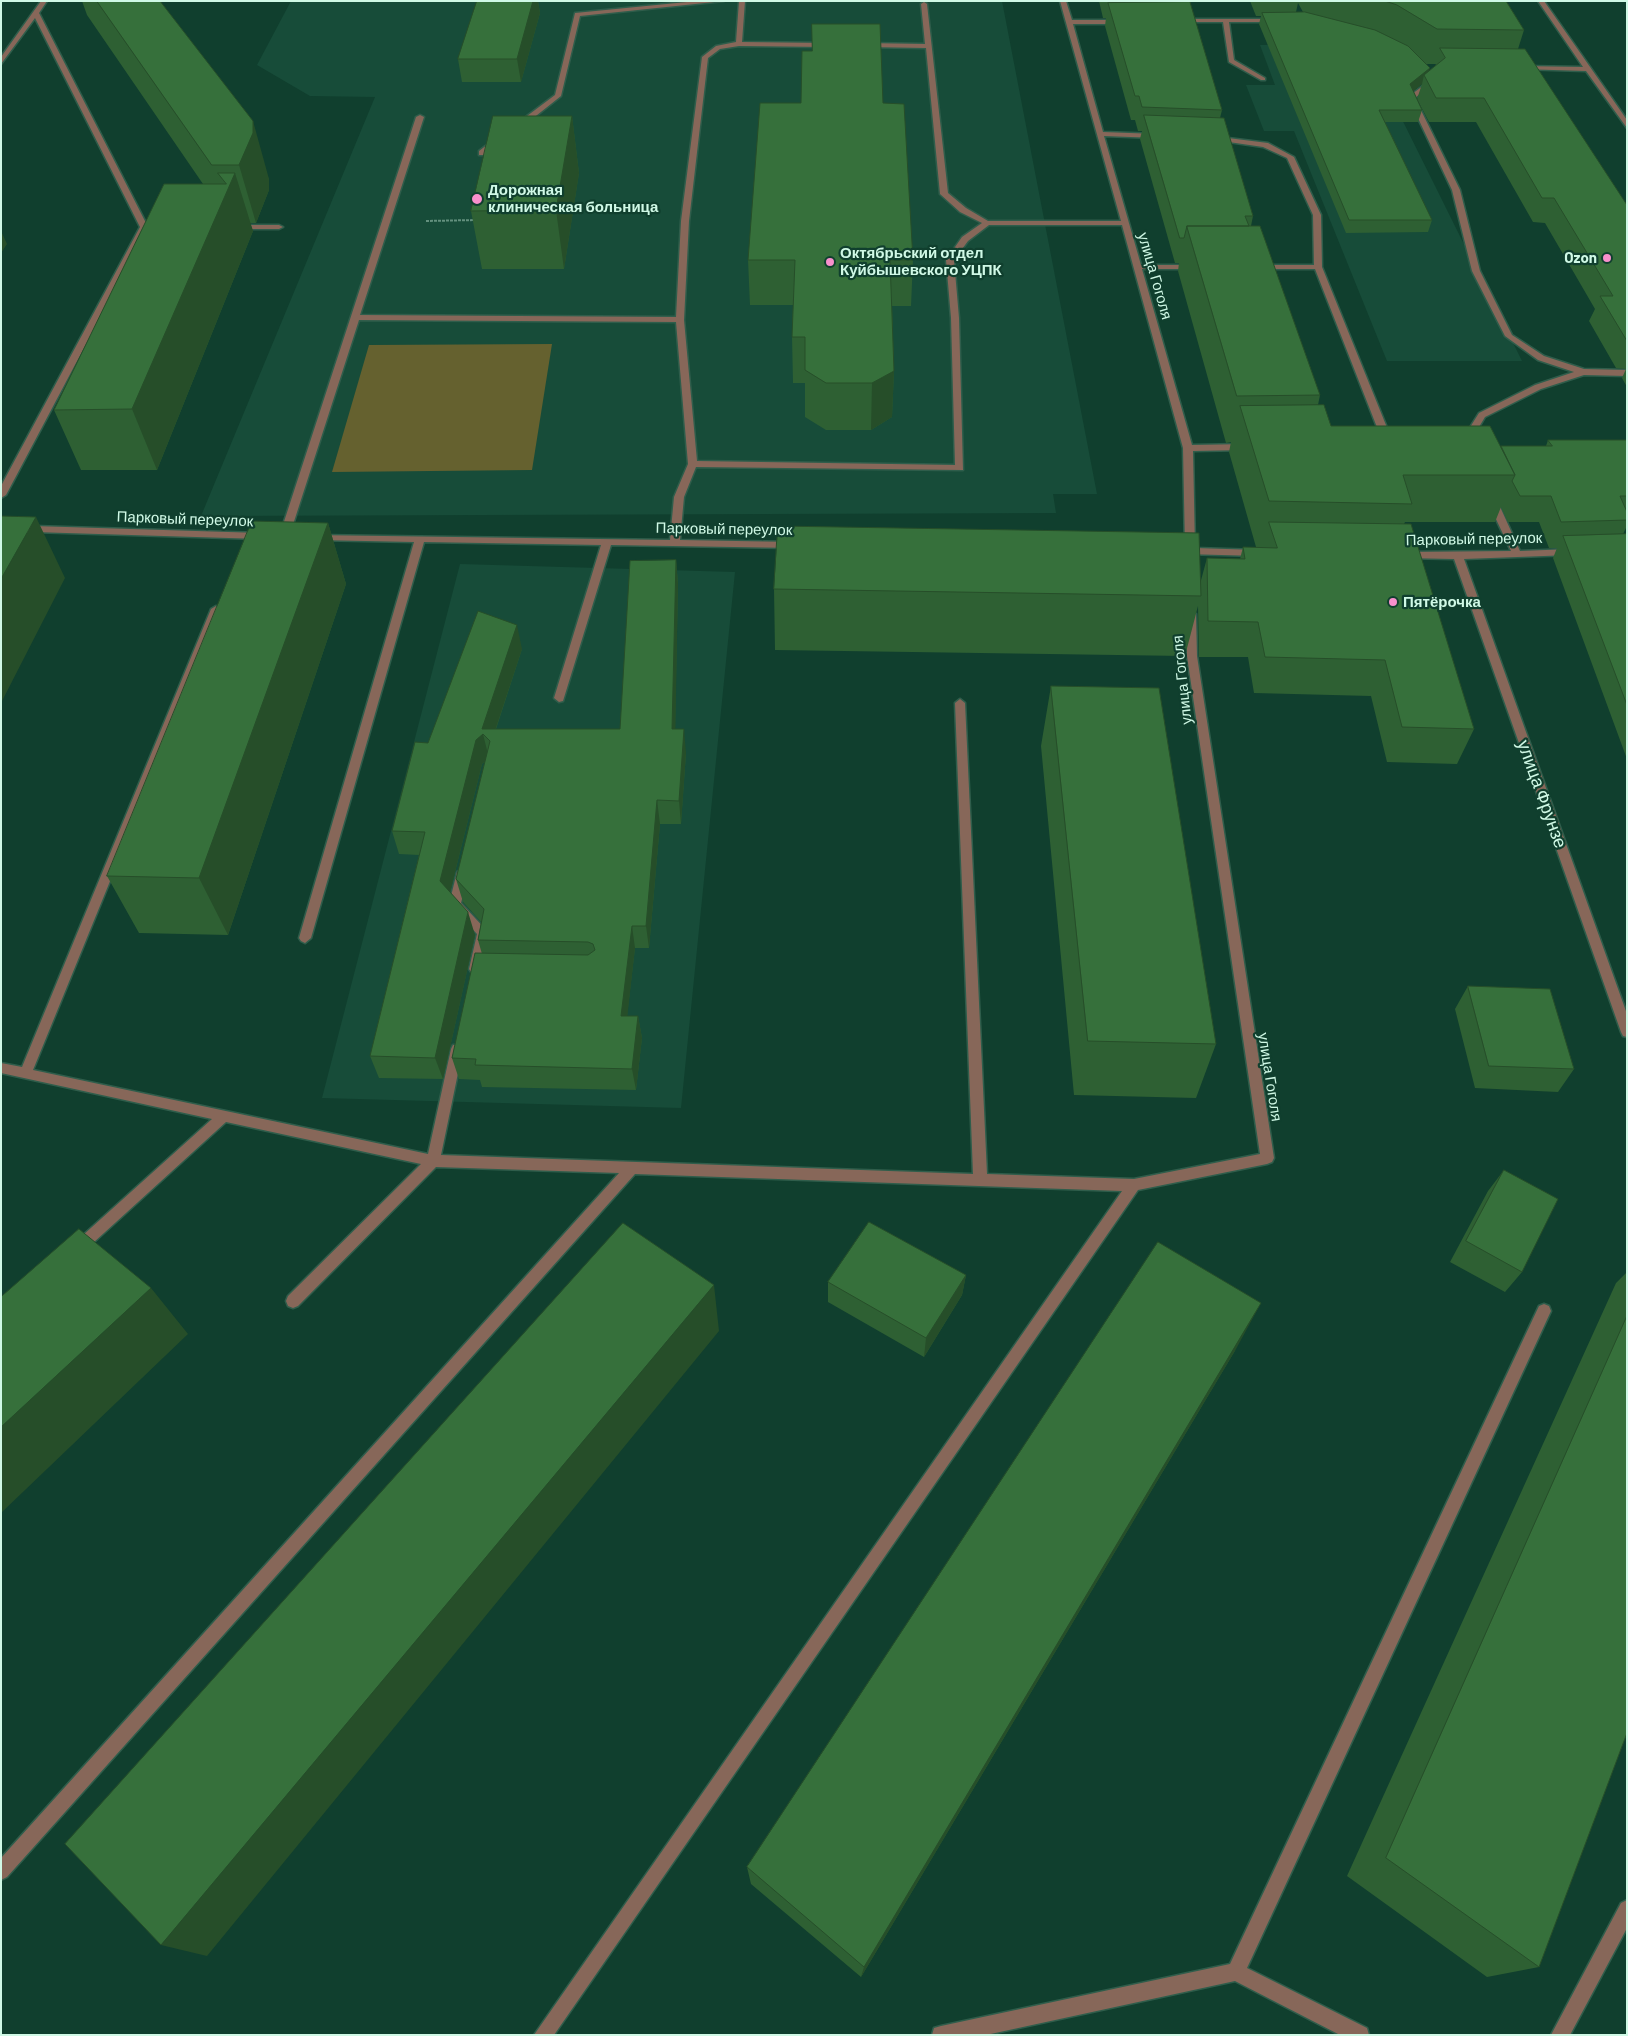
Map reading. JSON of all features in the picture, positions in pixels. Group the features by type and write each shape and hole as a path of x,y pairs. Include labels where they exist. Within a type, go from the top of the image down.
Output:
{"street":[{"path":"1,62 44,1"},
{"path":"512,130 558,96 577,14 721,1"},
{"path":"740,44 742,1"},
{"name":"улица Гоголя","path":"1063,1 1188,448 1190,556"},
{"path":"1541,1 1627,126"},
{"path":"924,4 930,46 944,194 962,210 987,223 1125,224"},
{"path":"36,14 144,227"},
{"path":"1167,21 1283,20"},
{"path":"1226,21 1231,61 1263,79"},
{"path":"1069,22 1128,22"},
{"path":"675,543 679,497 693,464 680,320 685,221 705,57 718,47 740,44 834,45"},
{"path":"854,45 930,46"},
{"path":"1511,68 1588,69"},
{"path":"1429,74 1433,81 1411,97 1456,190 1476,271 1509,336 1541,358 1583,372 1627,373"},
{"path":"294,537 354,316 420,117"},
{"path":"1100,134 1165,136"},
{"path":"482,153 504,136"},
{"path":"1202,138 1265,145 1290,157 1317,215 1318,267 1388,445"},
{"path":"693,464 960,468 956,318 950,260 965,239 987,223"},
{"path":"144,227 154,227"},
{"path":"1,495 144,227"},
{"path":"221,227 279,227"},
{"path":"1137,267 1204,267"},
{"path":"1252,267 1318,267"},
{"path":"354,316 680,320"},
{"path":"1463,446 1482,415 1538,387 1583,372"},
{"path":"1188,448 1254,447"},
{"path":"1489,495 1518,554"},
{"name":"Парковый переулок","path":"1,528 249,540 294,537 804,545"},
{"path":"305,938 420,539"},
{"path":"559,698 607,542"},
{"path":"1170,551 1190,556 1269,553"},
{"name":"Парковый переулок","path":"1388,555 1458,556 1577,552"},
{"name":"улица Фрунзе","path":"1458,556 1627,1032"},
{"path":"26,1072 205,633 222,598"},
{"name":"улица Гоголя","path":"1134,1185 1267,1158 1192,656 1191,599"},
{"path":"960,703 980,1179"},
{"path":"466,857 455,904 483,932 478,972"},
{"path":"293,1301 433,1161 460,1036"},
{"path":"1,1068 433,1161 1134,1185"},
{"path":"66,1259 224,1116"},
{"path":"1,1871 633,1167"},
{"path":"543,2035 1134,1185"},
{"path":"1236,1972 1544,1312"},
{"path":"1560,2035 1627,1909"},
{"path":"940,2035 1236,1972 1360,2035"}],"path":[{"path":"385,222 483,220"}],"shaded area":[{"name":"Октябрьский отдел Куйбышевского УЦПК","path":"291,1 1002,1 1097,494 1053,494 1056,513 201,516 375,97 310,96 257,65"},
{"path":"1260,45 1365,45 1522,361 1387,361 1294,131 1264,131 1246,85 1275,85"},
{"path":"552,344 532,470 332,472 369,345"},
{"path":"460,564 735,572 681,1108 322,1098"}],"building":[{"path":"97,1 160,1 253,121 253,133 239,165 212,165"},
{"path":"477,1 533,1 517,59 458,59"},
{"path":"1385,1 1506,1 1524,30 1437,29 1397,5"},
{"path":"1190,2 1222,110 1142,107 1139,96 1135,96 1108,3"},
{"path":"1305,12 1375,30 1408,46 1430,68 1410,84 1422,110 1379,110 1432,220 1349,220 1262,13"},
{"path":"812,24 880,24 883,103 904,104 913,260 890,260 894,371 872,383 826,383 805,370 805,337 792,337 795,260 748,260 760,103 801,103 802,51 812,51"},
{"path":"1440,48 1525,49 1627,205 1627,341 1600,296 1613,296 1554,198 1542,198 1484,98 1436,98 1424,75 1445,58"},
{"path":"1144,115 1224,118 1253,216 1245,216 1249,226 1187,226 1184,238 1180,238"},
{"path":"493,116 572,116 556,210 471,211"},
{"path":"218,173 235,173 132,409 54,410 164,184 226,184"},
{"path":"1187,226 1260,226 1320,395 1237,396"},
{"path":"1324,405 1331,426 1490,426 1515,475 1403,475 1412,504 1269,501 1240,406"},
{"path":"1548,440 1627,440 1627,496 1620,496 1627,512 1627,520 1561,522 1551,496 1520,496 1512,481 1515,475 1501,446 1552,446"},
{"path":"1,516 36,517 1,579"},
{"path":"252,521 328,523 199,878 107,876"},
{"path":"1269,522 1411,524 1474,729 1402,727 1385,660 1265,657 1258,622 1208,621 1207,558 1245,559 1243,547 1277,548"},
{"path":"778,526 1199,533 1201,596 774,589"},
{"path":"1627,534 1627,705 1563,536"},
{"path":"676,560 672,729 684,729 679,801 657,800 646,926 632,926 621,1016 638,1016 632,1069 475,1065 476,1059 452,1058 475,953 588,955 595,950 593,944 588,942 478,940 484,909 456,879 490,741 483,734 476,740 440,881 468,912 435,1058 370,1056 425,832 392,831 415,742 428,743 478,611 517,625 482,729 620,729 630,561"},
{"path":"1051,686 1159,688 1216,1044 1088,1041"},
{"path":"1468,986 1550,989 1574,1069 1489,1066"},
{"path":"1504,1170 1558,1199 1522,1272 1466,1241"},
{"path":"869,1222 966,1275 926,1338 828,1282"},
{"path":"623,1223 714,1285 161,1945 65,1844"},
{"path":"79,1229 151,1288 1,1427 1,1297"},
{"path":"1158,1242 1261,1303 864,1967 747,1867"},
{"path":"1627,1316 1627,1733 1539,1967 1386,1858"}],"place":[{"name":"Дорожная клиническая больница","path":"477,199"},
{"name":"Ozon","path":"1607,258"},
{"name":"Октябрьский отдел Куйбышевского УЦПК","path":"830,262"},
{"name":"Пятёрочка","path":"1393,602"}]}
